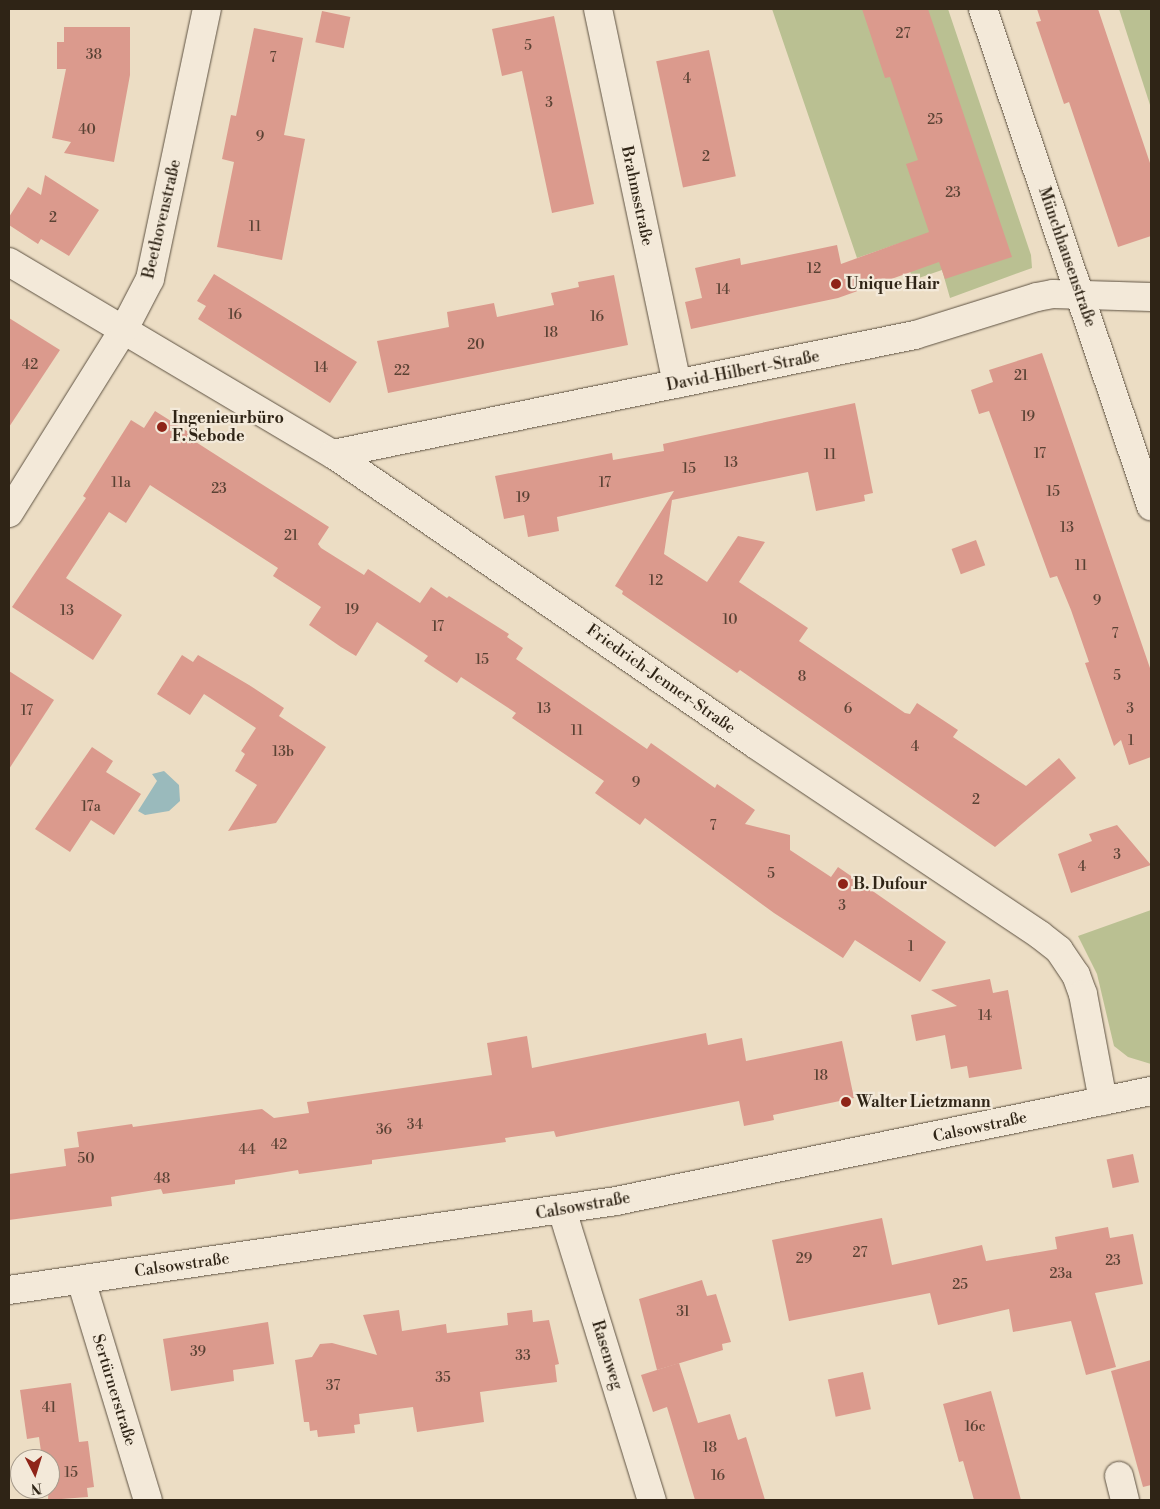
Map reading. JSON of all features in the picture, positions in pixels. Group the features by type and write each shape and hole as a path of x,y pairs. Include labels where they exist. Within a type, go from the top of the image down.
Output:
{"street":[{"name":"Beethovenstraße","path":"9,513 124,329 150,279 207,9"},
{"name":"Brahmsstraße","path":"598,9 677,384"},
{"name":"Münchhausenstraße","path":"983,9 1151,506"},
{"name":"Friedrich-Jenner-Straße","path":"9,262 332,454 1058,950 1076,975 1083,994 1103,1101"},
{"name":"David-Hilbert-Straße","path":"332,454 915,335 1037,297 1080,295 1151,297"},
{"name":"Calsowstraße","path":"9,1290 562,1210 1151,1091"},
{"name":"Rasenweg","path":"562,1210 652,1500"},
{"name":"Sertürnerstraße","path":"81,1280 148,1500"}],"green space":[{"path":"772,9 948,9 1031,255 1032,268 950,298 942,270 913,280 900,243 857,258"},
{"path":"1119,9 1151,9 1151,108"},
{"path":"1151,910 1151,1064 1128,1057 1114,1046 1097,974 1078,936"}],"water":[{"path":"164,771 179,785 180,801 169,811 145,815 138,811 157,781 152,774"}],"building":[{"path":"862,9 928,9 1012,257 945,279 939,262 838,298 691,329 685,302 702,298 695,268 740,258 741,265 837,245 841,264 929,232 906,164 918,160 890,77 885,78"},
{"path":"1037,9 1098,9 1151,166 1151,236 1118,247 1069,102 1064,104 1036,22 1041,21"},
{"path":"322,11 350,17 344,48 315,42"},
{"path":"554,16 594,204 552,213 522,71 502,76 492,29"},
{"path":"64,27 130,27 130,75 114,162 64,153 71,142 52,138 66,69 57,69 57,42 64,42"},
{"path":"254,28 303,38 284,135 305,139 282,260 217,247 234,162 222,159 231,115 236,116"},
{"path":"709,50 736,176 683,187 656,61"},
{"path":"45,175 99,210 69,256 41,239 38,244 9,225 9,217 28,187 41,195"},
{"path":"214,274 357,362 330,403 198,319 206,306 197,301"},
{"path":"614,275 628,345 388,393 377,341 449,327 447,312 494,303 497,317 554,305 551,293 579,287 578,282"},
{"path":"9,318 60,350 9,427"},
{"path":"1042,353 1151,671 1151,757 1129,765 1121,740 1114,746 1085,663 1089,662 1071,610 1057,576 1050,578 989,411 979,414 971,390 993,382 989,370"},
{"path":"855,403 873,493 864,495 865,501 816,511 808,472 672,500 664,554 707,582 738,536 765,542 739,582 808,628 799,641 905,713 910,714 917,703 958,730 953,737 1026,786 1059,758 1076,778 995,847 740,670 737,673 622,594 623,591 615,586 674,491 557,517 559,531 528,537 524,515 504,519 495,476 612,453 613,460 664,451 663,444"},
{"path":"155,411 190,433 188,437 329,527 318,544 321,548 364,575 368,569 420,603 431,587 447,598 449,596 509,634 507,637 523,648 516,659 647,749 651,743 715,788 717,784 755,810 745,824 790,835 790,850 831,877 838,867 946,942 920,982 855,940 843,958 774,913 645,818 640,825 595,793 604,781 512,718 516,713 461,677 457,683 424,661 428,656 377,622 356,656 341,647 309,625 321,607 273,576 278,568 150,485 126,523 109,512 66,578 122,615 93,660 12,607 86,498 83,496 131,420 144,428"},
{"path":"976,540 985,565 961,574 952,549"},
{"path":"182,655 193,662 198,655 249,685 284,708 279,716 326,747 276,823 228,831 257,785 235,771 245,754 241,751 256,728 204,694 190,715 157,694"},
{"path":"9,671 54,700 9,769"},
{"path":"92,747 113,761 106,772 141,794 114,835 91,820 70,852 35,829"},
{"path":"1117,825 1151,865 1071,893 1058,854 1092,841 1089,834"},
{"path":"990,979 993,993 1008,990 1022,1069 969,1078 967,1066 951,1069 945,1035 916,1041 911,1015 957,1006 931,990"},
{"path":"706,1033 708,1045 742,1038 746,1061 842,1041 854,1098 773,1115 774,1120 744,1126 739,1101 556,1137 554,1131 505,1138 506,1142 372,1160 372,1164 299,1174 298,1170 235,1180 235,1184 163,1194 161,1189 111,1197 112,1206 9,1220 9,1174 66,1166 64,1149 79,1147 77,1132 132,1124 133,1127 262,1109 274,1118 309,1113 307,1102 492,1075 487,1043 527,1036 532,1068"},
{"path":"1133,1154 1139,1182 1113,1188 1107,1160"},
{"path":"882,1218 892,1265 982,1245 986,1261 1057,1249 1055,1237 1108,1227 1110,1238 1133,1234 1143,1284 1095,1293 1116,1367 1086,1375 1071,1321 1013,1332 1009,1309 938,1325 930,1293 789,1321 772,1240"},
{"path":"702,1280 707,1296 716,1294 731,1342 722,1344 723,1350 657,1370 639,1299"},
{"path":"399,1310 402,1331 446,1324 447,1333 508,1325 507,1313 532,1310 533,1322 549,1320 559,1364 555,1365 557,1382 480,1392 484,1422 417,1432 413,1407 359,1414 360,1424 354,1425 355,1433 318,1437 317,1430 310,1431 309,1422 304,1422 295,1360 312,1357 320,1344 332,1343 377,1355 363,1315"},
{"path":"268,1322 274,1364 233,1370 234,1381 171,1391 163,1339"},
{"path":"1151,1360 1151,1485 1143,1487 1111,1371"},
{"path":"679,1363 698,1423 730,1414 738,1440 746,1437 765,1500 695,1500 667,1407 653,1412 641,1375"},
{"path":"863,1372 871,1409 836,1417 828,1379"},
{"path":"71,1383 79,1442 88,1441 94,1487 87,1488 88,1497 48,1500 60,1499 60,1449 41,1449 39,1437 27,1439 20,1390"},
{"path":"991,1391 1021,1500 974,1500 963,1461 959,1462 943,1404"}],"place":[{"name":"Unique Hair","path":"836,284"},
{"name":"Ingenieurbüro F. Sebode","path":"162,427"},
{"name":"B. Dufour","path":"843,884"},
{"name":"Walter Lietzmann","path":"846,1102"}]}
